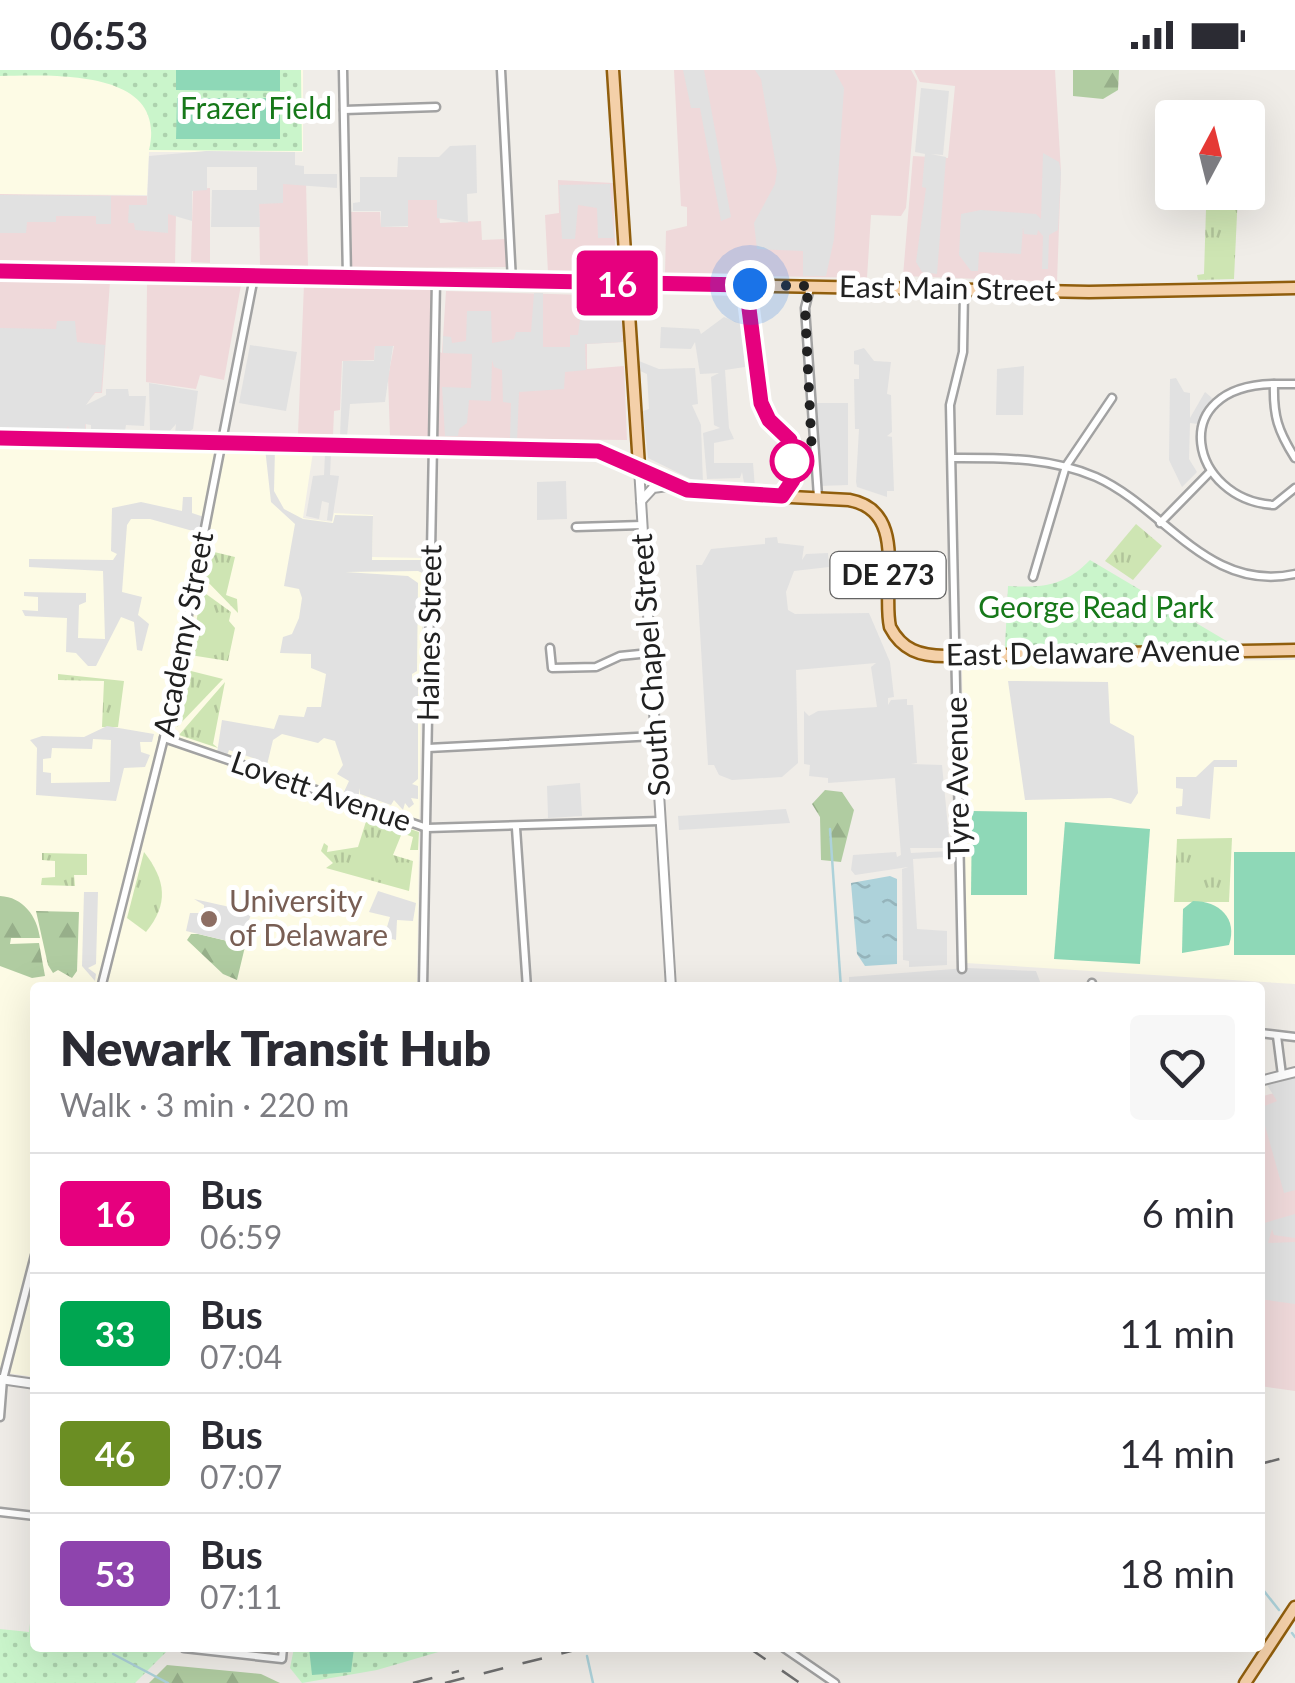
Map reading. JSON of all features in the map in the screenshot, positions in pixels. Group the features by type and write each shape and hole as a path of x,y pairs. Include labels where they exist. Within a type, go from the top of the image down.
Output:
{"main road":[{"name":"South Chapel Street","path":"614,70 639,466"},
{"name":"East Main Street","path":"0,271 964,289 1273,289 1295,285"},
{"name":"East Delaware Avenue","path":"0,438 598,451 675,485 709,493 855,500 876,512 887,532 888,610 893,634 915,652 954,656 1295,650"},
{"path":"1245,1683 1295,1607"}],"street":[{"path":"343,70 347,278"},
{"path":"501,70 512,281"},
{"path":"344,110 436,108"},
{"name":"Academy Street","path":"103,982 164,738 254,277"},
{"name":"Haines Street","path":"423,982 436,279"},
{"path":"810,286 805,308 818,497"},
{"name":"Tyre Avenue","path":"962,969 950,404 964,352 964,289"},
{"path":"1274,384 1274,421 1295,458"},
{"path":"1295,384 1238,386 1212,406 1201,436 1210,471 1260,504 1282,503 1295,488"},
{"path":"1032,578 1066,466 1112,398"},
{"path":"952,458 1032,459 1066,466 1125,493 1181,542 1231,570 1260,577 1295,574"},
{"name":"South Chapel Street","path":"639,466 670,982"},
{"path":"1160,523 1210,471"},
{"path":"641,501 653,488 675,485"},
{"path":"576,527 642,525"},
{"path":"550,648 552,668 596,667 620,656 650,653"},
{"path":"428,748 654,736"},
{"name":"Lovett Avenue","path":"164,738 426,828 660,821"},
{"path":"516,828 527,982"},
{"path":"1265,1035 1295,1037"},
{"path":"1276,1036 1282,1075"},
{"path":"1265,1080 1295,1072"},
{"path":"0,1417 2,1379 30,1279"},
{"path":"2,1379 30,1383"},
{"path":"0,1512 30,1515"},
{"path":"223,1652 282,1658 283,1652"},
{"path":"790,1652 835,1683"}],"shaded area":[{"path":"0,70 303,70 303,152 149,152 147,195 0,194"},
{"path":"674,70 911,70 917,81 906,208 901,216 871,215 867,278 665,274 666,231 687,226 687,207 681,206"},
{"path":"683,70 704,70 731,217 721,221 700,108 691,108"},
{"path":"755,70 834,70 844,88 834,239 826,276 803,276 803,251 757,249 754,223 775,184 777,171 761,79"},
{"path":"914,70 1055,70 1061,172 1057,282 903,276 913,156 948,158 955,86 920,82"},
{"path":"921,88 949,91 943,155 931,154 946,157 937,274 922,272 916,262 926,188 922,187 925,154 915,152"},
{"path":"476,145 477,193 467,194 468,223 437,218 437,200 408,200 408,226 381,227 381,211 353,211 353,203 360,202 360,177 397,177 398,157 439,157 450,146"},
{"path":"206,151 295,152 295,165 304,166 304,174 337,174 337,188 283,184 283,203 259,204 260,227 211,227 212,190 257,190 257,167 207,167 207,190 192,191 192,221 168,214 168,233 135,230 134,223 128,223 129,205 147,205 149,156"},
{"path":"1043,153 1059,162 1061,172 1058,230 1049,235 1048,269 1042,269 1043,236 1038,230 1037,235 1024,234 1023,227 1021,254 979,252 978,271 971,271 959,255 961,214 981,210 1036,214 1041,219"},
{"path":"558,180 613,183 616,272 548,273 545,215 559,213"},
{"path":"306,182 308,266 260,265 259,203 279,183"},
{"path":"610,184 614,238 598,238 597,208 578,205 575,239 562,239 559,185"},
{"path":"210,188 210,263 191,262 193,189"},
{"path":"0,194 147,196 147,221 167,221 168,214 176,214 175,265 0,261"},
{"path":"0,195 111,196 111,224 96,224 96,216 56,216 56,222 27,222 26,233 0,233"},
{"path":"408,200 437,200 440,223 481,221 482,240 505,239 507,267 352,268 351,212 380,212 381,227 408,227"},
{"path":"0,280 110,282 102,393 95,393 85,405 86,432 0,430"},
{"path":"147,284 241,285 224,380 200,375 196,389 146,382"},
{"path":"304,284 432,287 431,348 442,353 446,291 620,296 623,342 587,344 587,369 624,366 627,440 390,437 388,377 394,346 375,346 374,360 342,361 340,410 334,411 333,436 298,434"},
{"path":"534,293 543,293 543,347 570,347 570,335 578,335 580,320 589,317 621,318 622,342 585,344 586,370 565,372 564,389 519,392 517,442 510,441 511,403 503,402 502,370 494,367 492,360 491,401 469,400 467,423 459,429 458,436 445,436 442,387 471,388 472,354 443,353 443,336 451,337 452,343 466,341 467,311 491,311 492,343 514,339 516,332 531,332"},
{"path":"724,317 741,324 745,367 725,370 729,428 734,439 714,443 714,463 753,463 755,488 745,488 742,472 740,478 707,479 703,433 720,428 714,425 711,377 719,373 700,374 695,342 691,349 660,348 661,327 699,329 701,334"},
{"path":"57,321 75,321 77,342 105,345 101,392 95,392 86,405 106,395 106,389 128,389 129,396 146,396 144,426 126,425 125,431 91,430 91,425 85,424 85,432 70,431 68,426 65,432 0,430 0,328 56,329"},
{"path":"250,345 297,352 286,411 239,403"},
{"path":"375,346 393,346 385,402 350,404 347,437 340,437 343,361 374,361"},
{"path":"864,348 874,361 891,362 887,394 891,395 892,432 887,436 892,437 894,491 887,491 887,497 857,487 856,482 859,429 855,429 854,379 859,379 859,365 854,364 854,351"},
{"path":"639,361 659,369 695,368 698,404 692,405 701,425 703,485 648,458 643,411 649,409 647,374 640,371"},
{"path":"1024,366 1023,415 996,415 997,369"},
{"path":"1176,378 1184,392 1190,393 1190,418 1205,392 1212,398 1198,424 1190,423 1189,459 1197,472 1182,487 1169,460 1170,379"},
{"path":"149,383 198,391 193,429 175,434 176,424 167,434 150,430"},
{"path":"817,403 848,403 848,485 819,486"},
{"name":"University of Delaware","path":"0,446 313,452 303,518 332,522 334,513 373,515 372,557 423,558 417,982 30,982 30,1376 0,1372"},
{"path":"265,448 275,448 274,491 284,509 303,519 333,523 335,515 373,516 372,560 429,560 429,576 418,571 345,572 408,576 418,583 417,671 412,680 418,681 418,779 412,784 418,786 418,799 411,798 414,804 409,808 405,803 403,810 394,800 391,805 360,794 360,788 358,799 343,794 349,781 337,774 343,765 335,741 324,738 318,743 282,734 273,740 266,769 254,765 256,759 229,750 227,756 217,753 222,720 274,729 279,715 304,717 307,707 321,707 326,674 311,668 311,654 280,653 283,637 292,634 299,618 302,598 299,589 284,586 295,524 271,502"},
{"path":"325,454 331,454 330,475 339,476 332,521 327,520 329,503 322,501 319,519 306,516 313,476 324,475"},
{"path":"566,481 567,519 537,520 537,482"},
{"path":"183,497 192,497 192,513 204,517 200,533 150,519 131,519 127,525 122,592 142,597 138,615 149,624 142,651 137,650 134,622 121,617 96,666 88,666 76,653 66,652 67,618 25,616 22,610 38,611 38,597 24,596 24,592 86,593 86,602 79,605 78,638 105,639 103,571 29,567 29,559 113,560 117,554 111,551 112,508 141,502 182,511"},
{"path":"777,537 778,543 804,546 802,560 806,554 828,553 829,567 794,571 786,592 788,610 795,614 869,613 890,662 894,697 888,698 888,705 891,700 907,699 907,705 913,705 917,763 911,764 942,765 950,848 910,848 911,853 949,851 947,857 913,859 917,929 947,931 947,965 909,967 909,961 903,960 902,869 908,867 855,875 851,870 853,855 901,855 895,778 828,783 828,778 809,776 810,765 804,764 804,711 809,716 818,711 877,707 871,667 876,663 796,670 798,763 782,777 732,780 719,775 714,765 708,765 696,565 702,565 711,549 765,544 765,538"},
{"path":"1295,660 1295,984 966,963 962,663"},
{"path":"1008,681 1108,682 1110,723 1134,736 1138,793 1131,804 1111,798 1025,800"},
{"path":"107,726 154,734 152,742 140,742 141,752 150,755 145,767 124,768 116,801 36,795 37,748 30,740 42,736 84,737","holes":["93,739 111,740 110,782 51,783 51,773 43,772 43,759 51,758 52,748 92,749"]},
{"path":"1214,760 1237,760 1237,767 1214,767 1210,819 1176,814 1176,807 1182,806 1183,789 1176,788 1176,777 1196,777"},
{"path":"580,783 582,816 548,818 547,786"},
{"path":"786,809 790,823 679,830 678,816"},
{"path":"378,891 416,903 413,921 397,920 396,940 384,937 390,917 369,912"},
{"path":"84,892 98,892 96,964 88,968 96,974 95,981 82,966"},
{"path":"194,899 252,912 240,944 186,931 190,913 204,913 204,905"},
{"path":"967,968 1036,971 1040,982 849,982 849,977"},
{"path":"1295,1077 1295,1190 1284,1193 1265,1126 1265,1106 1277,1101 1267,1085"},
{"path":"1295,1087 1295,1391 1265,1387 1265,1096"},
{"path":"1295,1214 1295,1238 1274,1235 1272,1229 1268,1243 1295,1242 1295,1304 1265,1300 1265,1223"}],"green space":[{"name":"Frazer Field","path":"0,70 301,70 302,151 149,150 150,124 142,105 126,91 78,78 0,76"},
{"path":"176,70 280,70 280,91 176,90"},
{"path":"1073,70 1119,70 1118,90 1103,99 1073,96"},
{"path":"177,98 280,98 280,139 176,139"},
{"path":"1206,210 1237,210 1234,279 1198,280 1197,275 1204,274"},
{"path":"1136,524 1162,546 1133,580 1105,561"},
{"path":"210,551 235,557 226,595 237,599 238,613 204,578"},
{"name":"George Read Park","path":"1090,560 1235,646 1005,647 1008,586 1053,584"},
{"path":"202,591 231,612 229,621 235,628 228,661 190,655"},
{"path":"187,670 223,679 177,727"},
{"path":"58,674 124,681 118,727 102,727 104,681 58,680"},
{"path":"225,682 213,744 218,748 179,735"},
{"path":"825,790 842,792 854,810 841,862 821,860 820,817 812,804"},
{"path":"972,811 1027,812 1027,895 971,895"},
{"path":"368,815 419,832 418,850 410,850 413,837 402,833 393,855 413,861 409,891 326,868 333,863 321,851 324,843 327,852 358,847"},
{"path":"1065,822 1150,829 1140,964 1054,959"},
{"path":"1232,838 1229,902 1174,902 1177,839"},
{"path":"144,852 157,872 162,892 158,912 146,932 127,918"},
{"path":"1234,852 1295,852 1295,955 1234,955"},
{"path":"42,853 87,854 87,875 74,875 75,886 41,885 42,878 55,877 55,861 42,860"},
{"path":"0,896 22,904 36,922 40,938 11,938 10,944 39,943 45,976 32,978 0,966"},
{"path":"1193,901 1211,904 1224,913 1231,927 1229,945 1182,953 1183,909"},
{"path":"36,911 79,912 77,971 72,978 58,970 53,973 48,965"},
{"path":"249,930 237,980 223,974 187,940 191,934 198,934 240,944"},
{"path":"30,1623 30,1652 166,1652 135,1683 0,1683 0,1629 29,1632"},
{"path":"293,1652 438,1652 377,1670 302,1683 290,1668"},
{"path":"309,1652 354,1652 351,1672 312,1675"},
{"path":"167,1665 261,1674 280,1683 149,1683"}],"water":[{"path":"890,876 897,879 897,964 865,966 857,954 851,883"}],"waterway":[{"path":"830,829 841,982"},
{"path":"1265,1592 1279,1610"},
{"path":"1292,1633 1295,1637"},
{"path":"113,1654 168,1683"},
{"path":"587,1656 593,1683"}],"railway":[{"path":"1265,1463 1295,1455"},
{"path":"445,1683 567,1652"},
{"path":"755,1652 800,1683"},
{"path":"413,1683 459,1671"}],"bus line":[{"name":"16","path":"0,271 746,285 761,403 769,420 792,444 793,480 782,496 698,492 598,451 0,438"}],"place":[{"name":"University of Delaware","path":"209,919"}],"route":[{"path":"750,285 810,286 805,308 812,454 792,461"}]}
